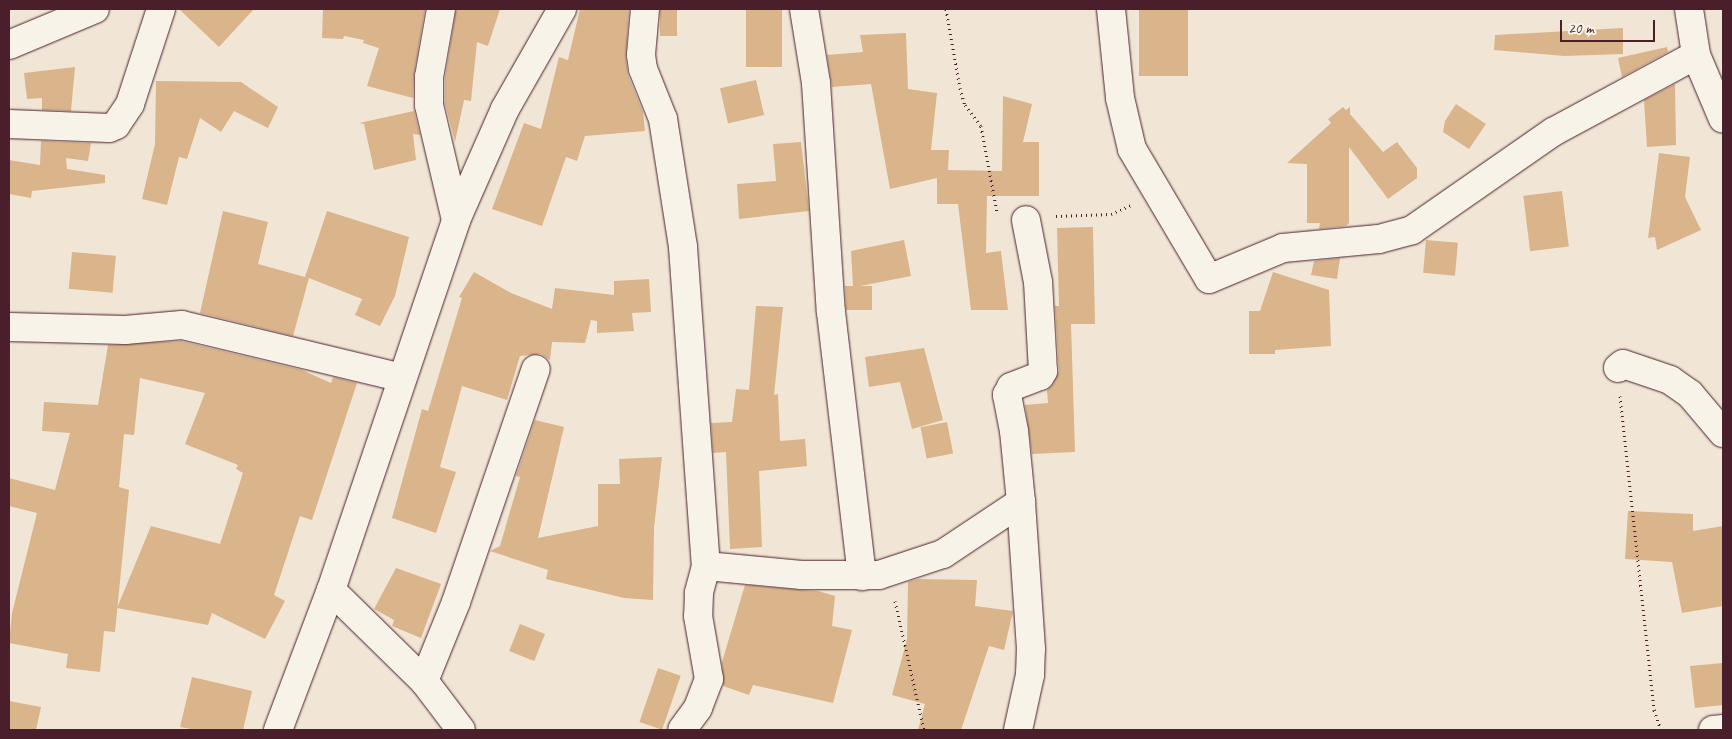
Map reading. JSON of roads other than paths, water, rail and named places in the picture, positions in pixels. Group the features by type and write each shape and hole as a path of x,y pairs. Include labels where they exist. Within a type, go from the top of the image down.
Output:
{"street":[{"path":"9,45 95,9"},
{"path":"9,124 108,128 116,125 130,104 161,9"},
{"path":"441,9 429,77 429,106 456,220"},
{"path":"278,730 331,590 456,220 505,108 562,9"},
{"path":"646,9 641,55 643,69 663,119 683,247 706,566 699,593 698,616 709,679 698,708 682,730"},
{"path":"804,9 816,83 831,312 870,575"},
{"path":"1111,9 1125,129 1132,149 1156,194 1209,279 1284,248 1397,236 1412,230 1564,125 1696,55"},
{"path":"1689,9 1696,55 1723,119"},
{"path":"1018,730 1030,675 1031,649 1021,502 1014,431 1007,395 1011,387 1040,376 1043,371 1038,282 1026,220"},
{"path":"9,327 125,330 182,325 402,378"},
{"path":"1618,368 1623,364 1670,380 1690,394 1723,433"},
{"path":"424,680 456,602 536,369"},
{"path":"706,566 802,575 870,575 943,554 1021,502"},
{"path":"331,590 424,680 461,730"},
{"path":"1713,730 1723,729"}]}
